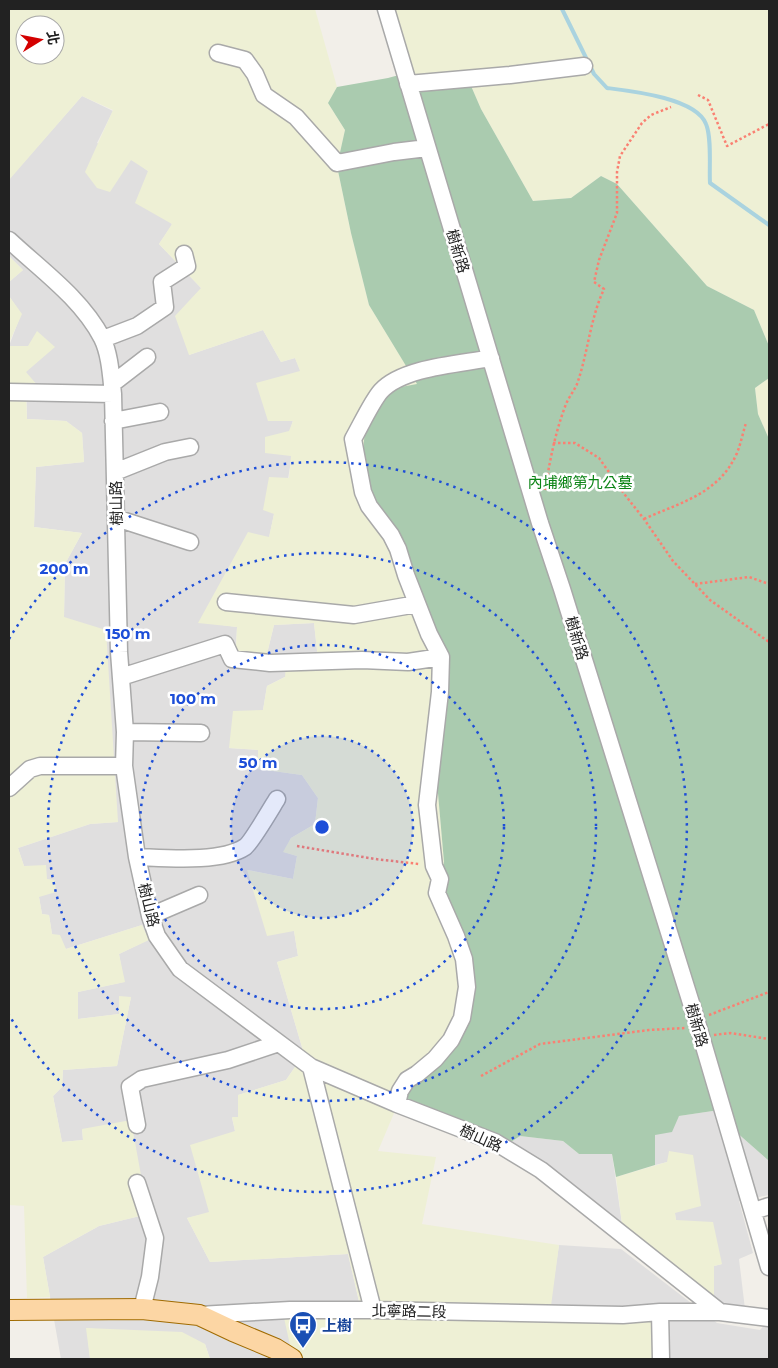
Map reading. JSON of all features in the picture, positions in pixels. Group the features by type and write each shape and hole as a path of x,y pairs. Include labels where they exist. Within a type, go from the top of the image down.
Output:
{"main road":[{"name":"北寧路二段","path":"9,1310 142,1308 199,1315"},
{"path":"199,1315 276,1349 292,1359"}],"street":[{"name":"樹新路","path":"386,9 540,523 696,1019 700,1037 761,1208 769,1266"},
{"path":"218,53 245,60 255,74 264,95 296,117 337,163 427,148"},
{"path":"408,84 584,66"},
{"name":"樹山路","path":"9,240 57,284 88,316 103,339 110,371 121,677 125,732 124,766 137,857 150,916 157,936 180,969 311,1067 397,1104 495,1142 541,1170 720,1312"},
{"path":"103,339 137,326 165,307 162,282 187,266 184,254"},
{"path":"9,392 112,389 147,357"},
{"path":"397,1104 400,1091 407,1080 418,1074 435,1059 451,1040 462,1018 467,987 464,959 437,893 440,879 434,866 427,805 440,692 441,657 417,604 398,549 369,506 363,492 353,439 381,392 400,377 425,369 491,358"},
{"path":"113,421 160,412"},
{"path":"115,472 164,452 190,447"},
{"path":"116,518 190,542"},
{"path":"226,602 354,615 417,604"},
{"path":"121,677 225,644 232,659 270,663 362,660 408,662 441,657"},
{"path":"125,732 201,733"},
{"path":"9,788 30,769 40,766 124,766"},
{"path":"137,857 221,856 246,847 278,799"},
{"path":"150,916 199,895"},
{"path":"137,1125 130,1087 142,1079 228,1060 279,1043"},
{"path":"311,1067 373,1310"},
{"path":"137,1183 155,1238 150,1276 142,1308"},
{"name":"北寧路二段","path":"199,1315 290,1310 623,1315 660,1312 720,1312"},
{"path":"660,1312 661,1359"},
{"path":"720,1312 769,1318"}],"path":[{"path":"698,95 708,100 727,146 769,124"},
{"path":"544,497 553,443 567,402 576,386 590,329 604,289 594,282 599,260 617,213 617,172 620,156 642,123 651,114 671,107"},
{"path":"644,519 687,501 711,488 721,477 736,453 746,422"},
{"path":"553,443 575,443 599,458 673,561 710,600 769,642"},
{"path":"695,584 749,577 769,584"},
{"path":"297,846 375,860 434,866"},
{"path":"696,1019 769,992"},
{"path":"481,1076 540,1044 649,1030 692,1028 700,1037 730,1033 769,1039"}],"shaded area":[{"path":"82,96 113,111 97,143 132,159 148,171 172,225 159,244 201,288 189,355 263,330 281,362 295,358 301,372 290,431 292,455 288,479 274,514 269,538 199,622 237,627 235,665 265,662 274,625 314,623 318,660 267,686 263,710 229,748 258,750 259,769 302,775 318,798 315,824 291,838 284,852 297,856 293,879 248,870 294,931 298,956 277,962 304,1054 286,1080 238,1095 238,1117 232,1118 235,1131 209,1213 187,1218 210,1262 348,1254 359,1302 291,1347 293,1359 210,1359 205,1344 87,1328 90,1359 61,1359 43,1257 99,1226 148,1214 82,1129 83,1140 62,1142 53,1096 62,1087 63,1070 117,1066 131,997 119,1014 78,1019 78,992 124,982 119,954 148,940 142,925 66,949 52,934 49,915 42,914 39,897 47,879 24,866 18,848 90,824 118,822 64,617 65,564 82,533 34,527 36,467 84,462 82,433 66,421 27,419 26,372 28,346 9,346 21,314 9,296 9,282 23,270 9,256 9,179"},
{"path":"726,1109 735,1131 769,1161 769,1195 739,1201 753,1253 739,1259 745,1309 714,1302 714,1266 722,1264 676,1220 667,1162 655,1165 655,1135 679,1116"},
{"path":"520,1136 563,1141 579,1154 612,1154 622,1224 609,1227 505,1146"},
{"path":"559,1245 621,1249 717,1323 760,1330 769,1320 769,1359 660,1359 550,1306"}],"green space":[{"path":"9,9 315,9 337,87 328,103 345,130 337,166 369,305 418,385 446,657 437,782 444,862 440,881 464,958 461,1014 403,1092 378,1151 436,1157 422,1224 559,1245 551,1306 658,1307 660,1359 293,1359 281,1304 359,1301 348,1254 210,1262 187,1218 209,1212 190,1145 235,1131 232,1117 238,1117 238,1095 286,1080 304,1054 277,962 298,956 294,931 267,936 247,870 293,879 297,856 283,852 291,838 315,824 318,798 302,775 258,769 258,750 229,748 233,711 263,710 267,686 285,677 286,665 318,659 314,623 274,625 265,662 235,665 237,627 198,623 248,532 269,537 274,514 263,510 269,477 289,478 291,456 265,453 265,437 289,431 293,421 268,421 256,383 300,371 295,358 281,362 263,330 189,355 175,316 201,288 159,244 172,224 135,203 148,171 131,160 110,192 97,188 85,172 113,110 82,96 9,180"},
{"path":"394,9 769,9 769,346 754,310 707,286 617,184 601,176 571,198 533,201 481,109 465,72 416,87"},
{"name":"內埔鄉第九公墓","path":"410,72 415,87 465,72 481,109 533,201 571,198 601,176 617,184 707,286 754,310 769,346 769,378 755,388 758,414 769,439 769,1161 735,1131 726,1109 679,1116 672,1132 655,1135 655,1165 616,1177 612,1154 579,1154 563,1141 520,1136 505,1146 400,1099 448,1047 465,985 440,881 444,862 437,782 446,658 368,488 364,452 368,424 390,389 417,384 369,305 337,166 345,130 328,103 337,87"},
{"path":"9,256 23,270 9,282"},
{"path":"9,296 22,314 9,343"},
{"path":"37,331 55,347 26,372 44,393 26,394 27,419 66,421 82,433 84,462 36,467 34,527 82,533 65,564 64,617 106,630 118,822 90,824 18,848 24,866 46,865 47,879 55,880 56,892 39,897 42,914 49,915 52,934 60,935 66,949 142,925 149,940 119,954 125,982 78,992 78,1019 119,1014 119,996 131,997 117,1066 63,1070 62,1087 53,1096 62,1142 83,1140 82,1129 131,1120 148,1214 99,1226 43,1257 50,1297 27,1298 24,1206 9,1205 9,346 28,346"},
{"path":"769,378 769,439 758,414 755,388"},
{"path":"669,1151 693,1155 701,1206 675,1213 676,1220 713,1222 722,1264 714,1266 714,1302 609,1227 622,1224 616,1177 667,1162"},
{"path":"86,1328 182,1332 205,1344 210,1359 90,1359"}],"waterway":[{"path":"562,9 594,74 607,88 662,97 690,108 700,115 708,130 710,183 769,225"}],"place":[{"name":"上樹","path":"303,1349"}]}
